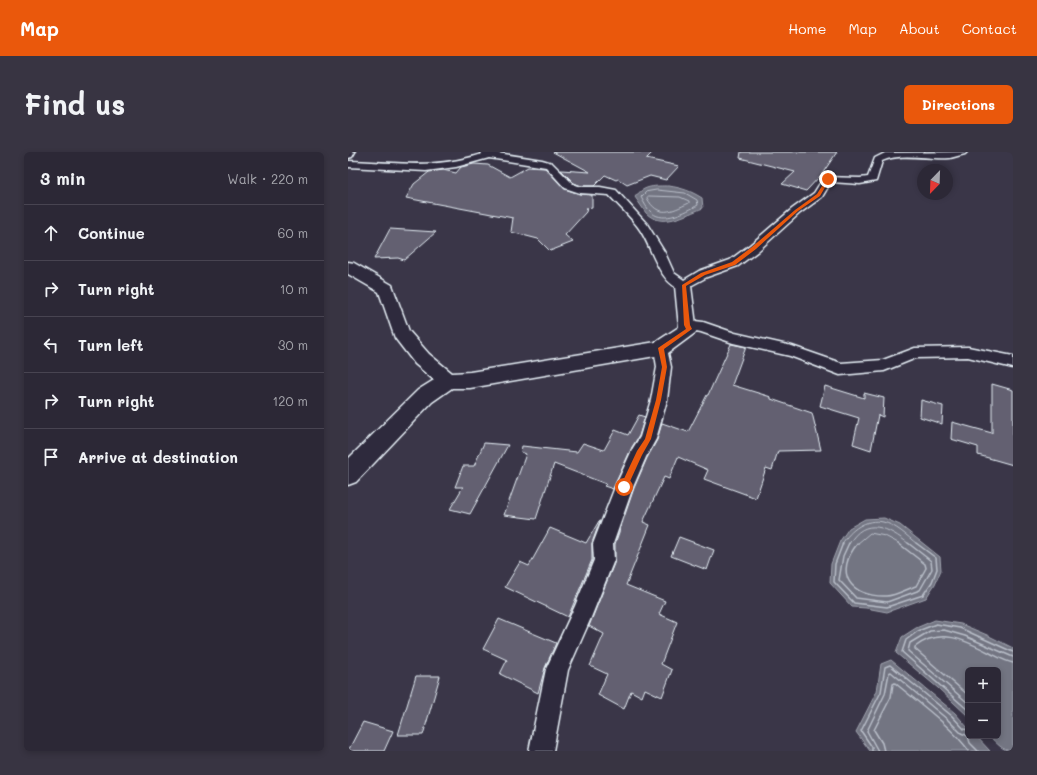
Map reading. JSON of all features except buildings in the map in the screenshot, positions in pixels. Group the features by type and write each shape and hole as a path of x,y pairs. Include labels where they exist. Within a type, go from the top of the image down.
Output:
{"street":[{"path":"684,286 703,274 734,264 796,210 818,195 828,179 872,179 878,160 885,156 898,154 950,155 962,152"},
{"path":"348,164 414,167 451,166 487,154 539,162 549,165 569,186 580,190 600,190 612,192 643,226 659,253 669,275 684,286 687,325 689,329 661,348 470,380 448,381 425,396 350,470"},
{"path":"348,266 386,289 401,333 422,359 448,381"},
{"path":"687,325 703,327 733,338 792,351 840,368 884,365 915,354 968,352 1013,362"},
{"path":"541,751 557,669 583,614 604,560 603,544 624,487 639,453 648,439 658,400 664,367 661,348"}],"water":[{"path":"654,186 669,186 686,190 702,198 703,208 674,219 659,220 652,218 646,213 635,197 646,188"},
{"path":"884,518 900,525 940,557 941,570 935,584 926,598 887,612 852,607 830,583 831,564 840,541 849,528 865,519"},
{"path":"935,620 961,624 1013,648 1013,751 1006,750 992,739 1001,739 1001,667 965,667 965,713 938,688 896,653 902,637 916,628"},
{"path":"891,660 955,713 965,725 965,739 979,739 990,751 870,751 856,732 877,691 881,664"}],"route":[{"path":"624,487 639,453 648,439 658,400 664,367 661,348 689,329 687,325 684,286 703,274 734,264 796,210 818,195 828,179"}]}
